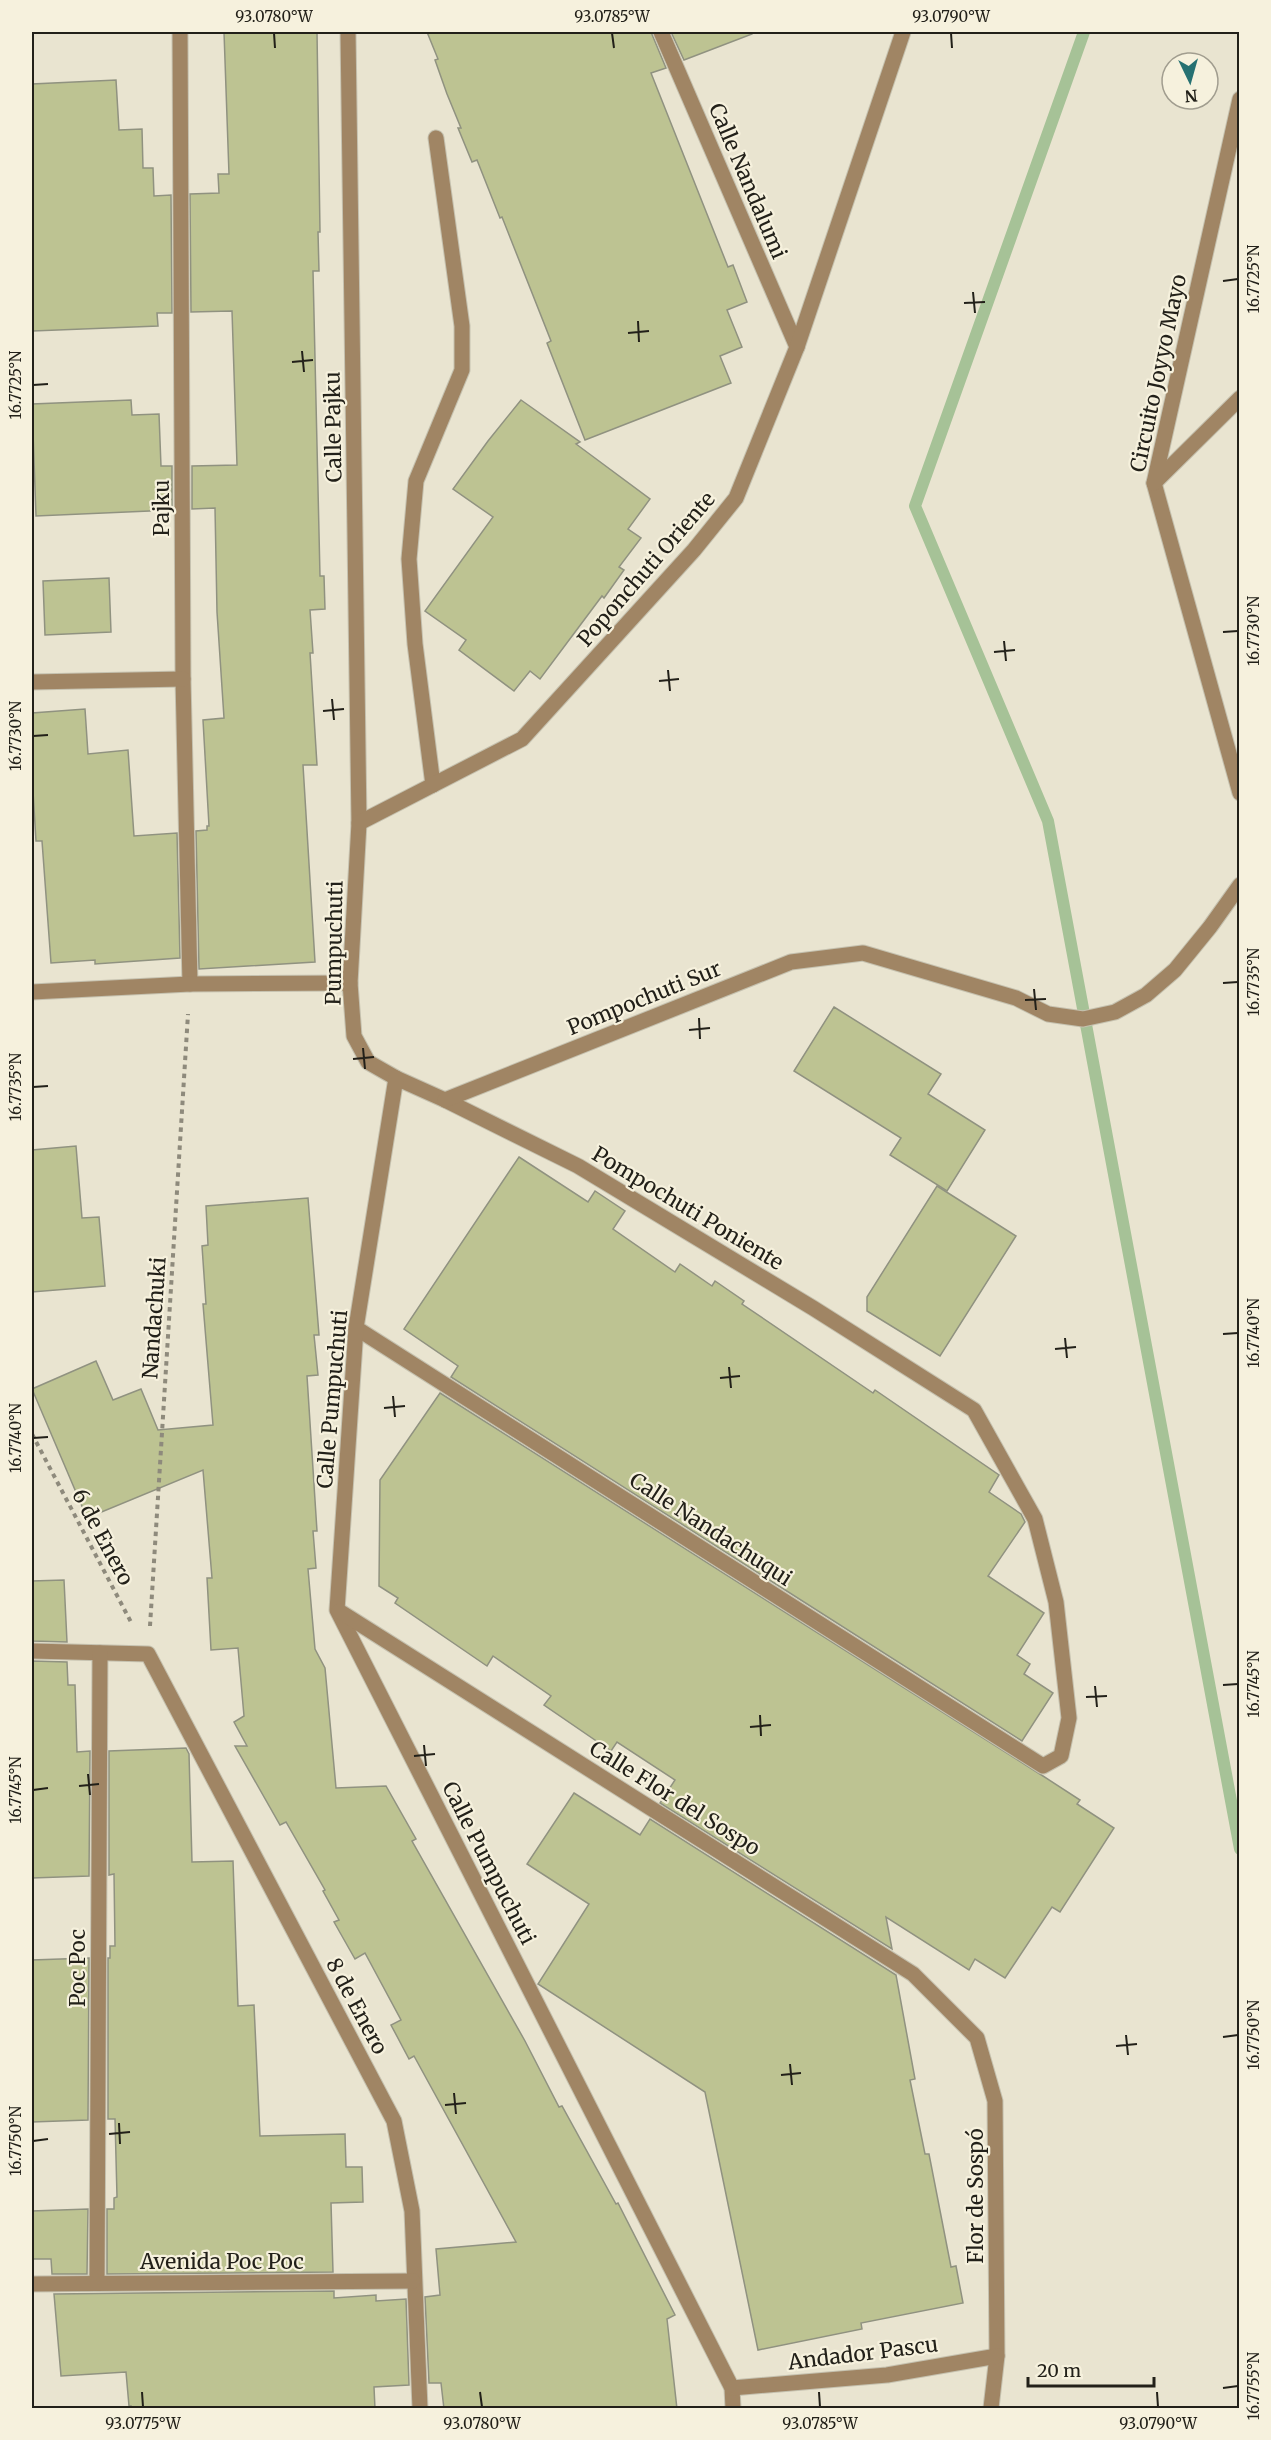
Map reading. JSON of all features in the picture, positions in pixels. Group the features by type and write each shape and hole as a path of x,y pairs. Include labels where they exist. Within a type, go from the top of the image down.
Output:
{"street":[{"name":"Pajku","path":"180,32 183,679 189,984"},
{"name":"Calle Pajku","path":"348,32 359,823"},
{"name":"Calle Nandalumi","path":"661,32 798,347"},
{"name":"Poponchuti Oriente","path":"359,823 522,739 694,550 736,498 798,347 903,32"},
{"name":"Circuito Joyyo Mayo","path":"1239,99 1154,483 1239,789"},
{"path":"433,785 415,644 409,559 416,481 462,370 462,326 436,138"},
{"path":"1154,483 1239,398"},
{"path":"32,682 183,679"},
{"name":"Pumpuchuti","path":"359,823 350,983 354,1036 368,1062"},
{"name":"Pompochuti Sur","path":"445,1100 791,962 863,953 1016,998 1048,1014 1083,1019 1115,1012 1146,995 1175,970 1210,927 1239,885"},
{"path":"32,992 189,984 350,983"},
{"name":"Pompochuti Poniente","path":"368,1062 396,1078 578,1166 813,1308 974,1410 1035,1519 1056,1602 1069,1718 1061,1756 1043,1767"},
{"name":"Calle Pumpuchuti","path":"396,1078 356,1328 337,1610 732,2388"},
{"name":"Calle Nandachuqui","path":"356,1328 1043,1767"},
{"name":"Calle Flor del Sospo","path":"337,1610 914,1974 977,2038"},
{"path":"32,1651 148,1654"},
{"name":"Poc Poc","path":"97,2283 100,1653"},
{"name":"8 de Enero","path":"148,1654 394,2121 412,2211 413,2281 420,2409"},
{"name":"Flor de Sospó","path":"977,2038 995,2101 997,2356"},
{"name":"Avenida Poc Poc","path":"32,2284 413,2281"},
{"path":"991,2409 997,2356"},
{"name":"Andador Pascu","path":"732,2388 887,2375 997,2356"},
{"path":"732,2388 733,2409"}],"path":[{"name":"Nandachuki","path":"148,1654 189,984"},
{"name":"6 de Enero","path":"32,1434 148,1654"}],"building":[{"path":"224,32 317,32 320,232 318,232 319,271 313,271 320,576 324,576 325,609 310,610 313,653 310,653 317,765 303,765 315,962 199,969 196,831 207,830 209,826 203,720 224,718 217,612 215,508 192,509 192,466 237,465 232,311 191,312 190,194 219,193 218,174 229,174"},
{"path":"427,32 651,32 666,68 651,73 728,267 733,265 747,302 727,310 742,347 720,356 731,383 585,440 547,343 551,341 502,217 500,218 477,160 472,162 458,128 461,128 447,94 435,60 438,59"},
{"path":"671,32 752,32 752,34 684,60"},
{"path":"116,80 119,130 142,129 143,168 153,168 154,196 171,195 172,313 157,313 158,326 33,331 32,84"},
{"path":"131,400 132,415 159,414 161,466 172,466 172,510 36,516 32,404"},
{"path":"521,400 580,442 576,444 650,499 628,529 641,538 619,567 624,570 540,679 530,671 514,691 459,650 466,640 425,611 493,517 453,489"},
{"path":"109,578 111,632 45,635 43,581"},
{"path":"85,709 88,754 128,750 134,836 177,833 180,958 95,964 95,960 51,963 42,841 36,841 32,775 32,713"},
{"path":"834,1007 941,1074 928,1094 985,1130 947,1191 890,1155 901,1138 794,1071"},
{"path":"76,1146 82,1218 99,1217 105,1286 32,1292 32,1150"},
{"path":"519,1157 588,1202 595,1191 625,1211 613,1229 675,1272 680,1264 712,1286 715,1281 744,1301 742,1304 873,1393 875,1390 999,1475 989,1492 1021,1514 1025,1522 988,1576 1044,1613 1017,1655 1030,1664 1024,1674 1053,1693 1022,1741 451,1377 458,1366 404,1329"},
{"path":"937,1186 1016,1236 940,1356 867,1311 867,1297"},
{"path":"308,1198 319,1335 314,1335 318,1375 307,1376 317,1531 313,1531 316,1568 308,1569 315,1649 325,1668 336,1788 386,1786 416,1839 412,1841 525,2041 559,2107 562,2106 616,2204 618,2203 675,2315 667,2319 677,2409 444,2409 441,2383 429,2383 425,2297 440,2295 436,2249 516,2242 414,2056 409,2059 391,2025 401,2020 365,1953 355,1959 334,1922 339,1920 323,1891 325,1890 286,1822 280,1825 235,1746 247,1746 234,1722 244,1716 238,1648 211,1650 207,1578 212,1578 203,1470 87,1518 32,1389 96,1361 113,1400 141,1389 158,1430 213,1425 203,1304 206,1304 202,1246 208,1245 206,1206"},
{"path":"440,1393 1043,1776 1080,1800 1077,1804 1114,1828 1060,1912 1052,1907 1005,1978 975,1959 969,1970 886,1917 892,1949 660,1803 675,1780 617,1742 611,1751 544,1705 551,1696 493,1656 487,1666 395,1603 398,1598 379,1586 380,1480"},
{"path":"64,1580 67,1642 32,1641 32,1581"},
{"path":"32,1661 67,1662 68,1685 75,1685 77,1752 90,1751 89,1876 32,1878"},
{"path":"186,1748 189,1754 192,1862 233,1861 238,2006 254,2005 260,2136 345,2134 346,2167 362,2167 363,2202 331,2203 333,2272 107,2274 107,2209 114,2209 114,2198 117,2197 115,2119 108,2119 108,1958 110,1958 110,1946 115,1946 114,1874 109,1875 109,1751"},
{"path":"574,1793 640,1835 650,1819 896,1975 915,2079 910,2080 925,2154 929,2154 951,2267 956,2266 963,2303 861,2323 862,2329 758,2350 705,2092 538,1984 589,1904 527,1864"},
{"path":"89,1958 88,2120 32,2122 32,1960"},
{"path":"88,2209 87,2274 52,2274 51,2259 32,2259 32,2211"},
{"path":"334,2291 334,2298 376,2295 376,2301 406,2299 409,2385 374,2387 375,2409 131,2409 126,2372 61,2376 54,2294"}],"waterway":[{"path":"1084,32 915,506 1048,821 1240,1849"}]}
